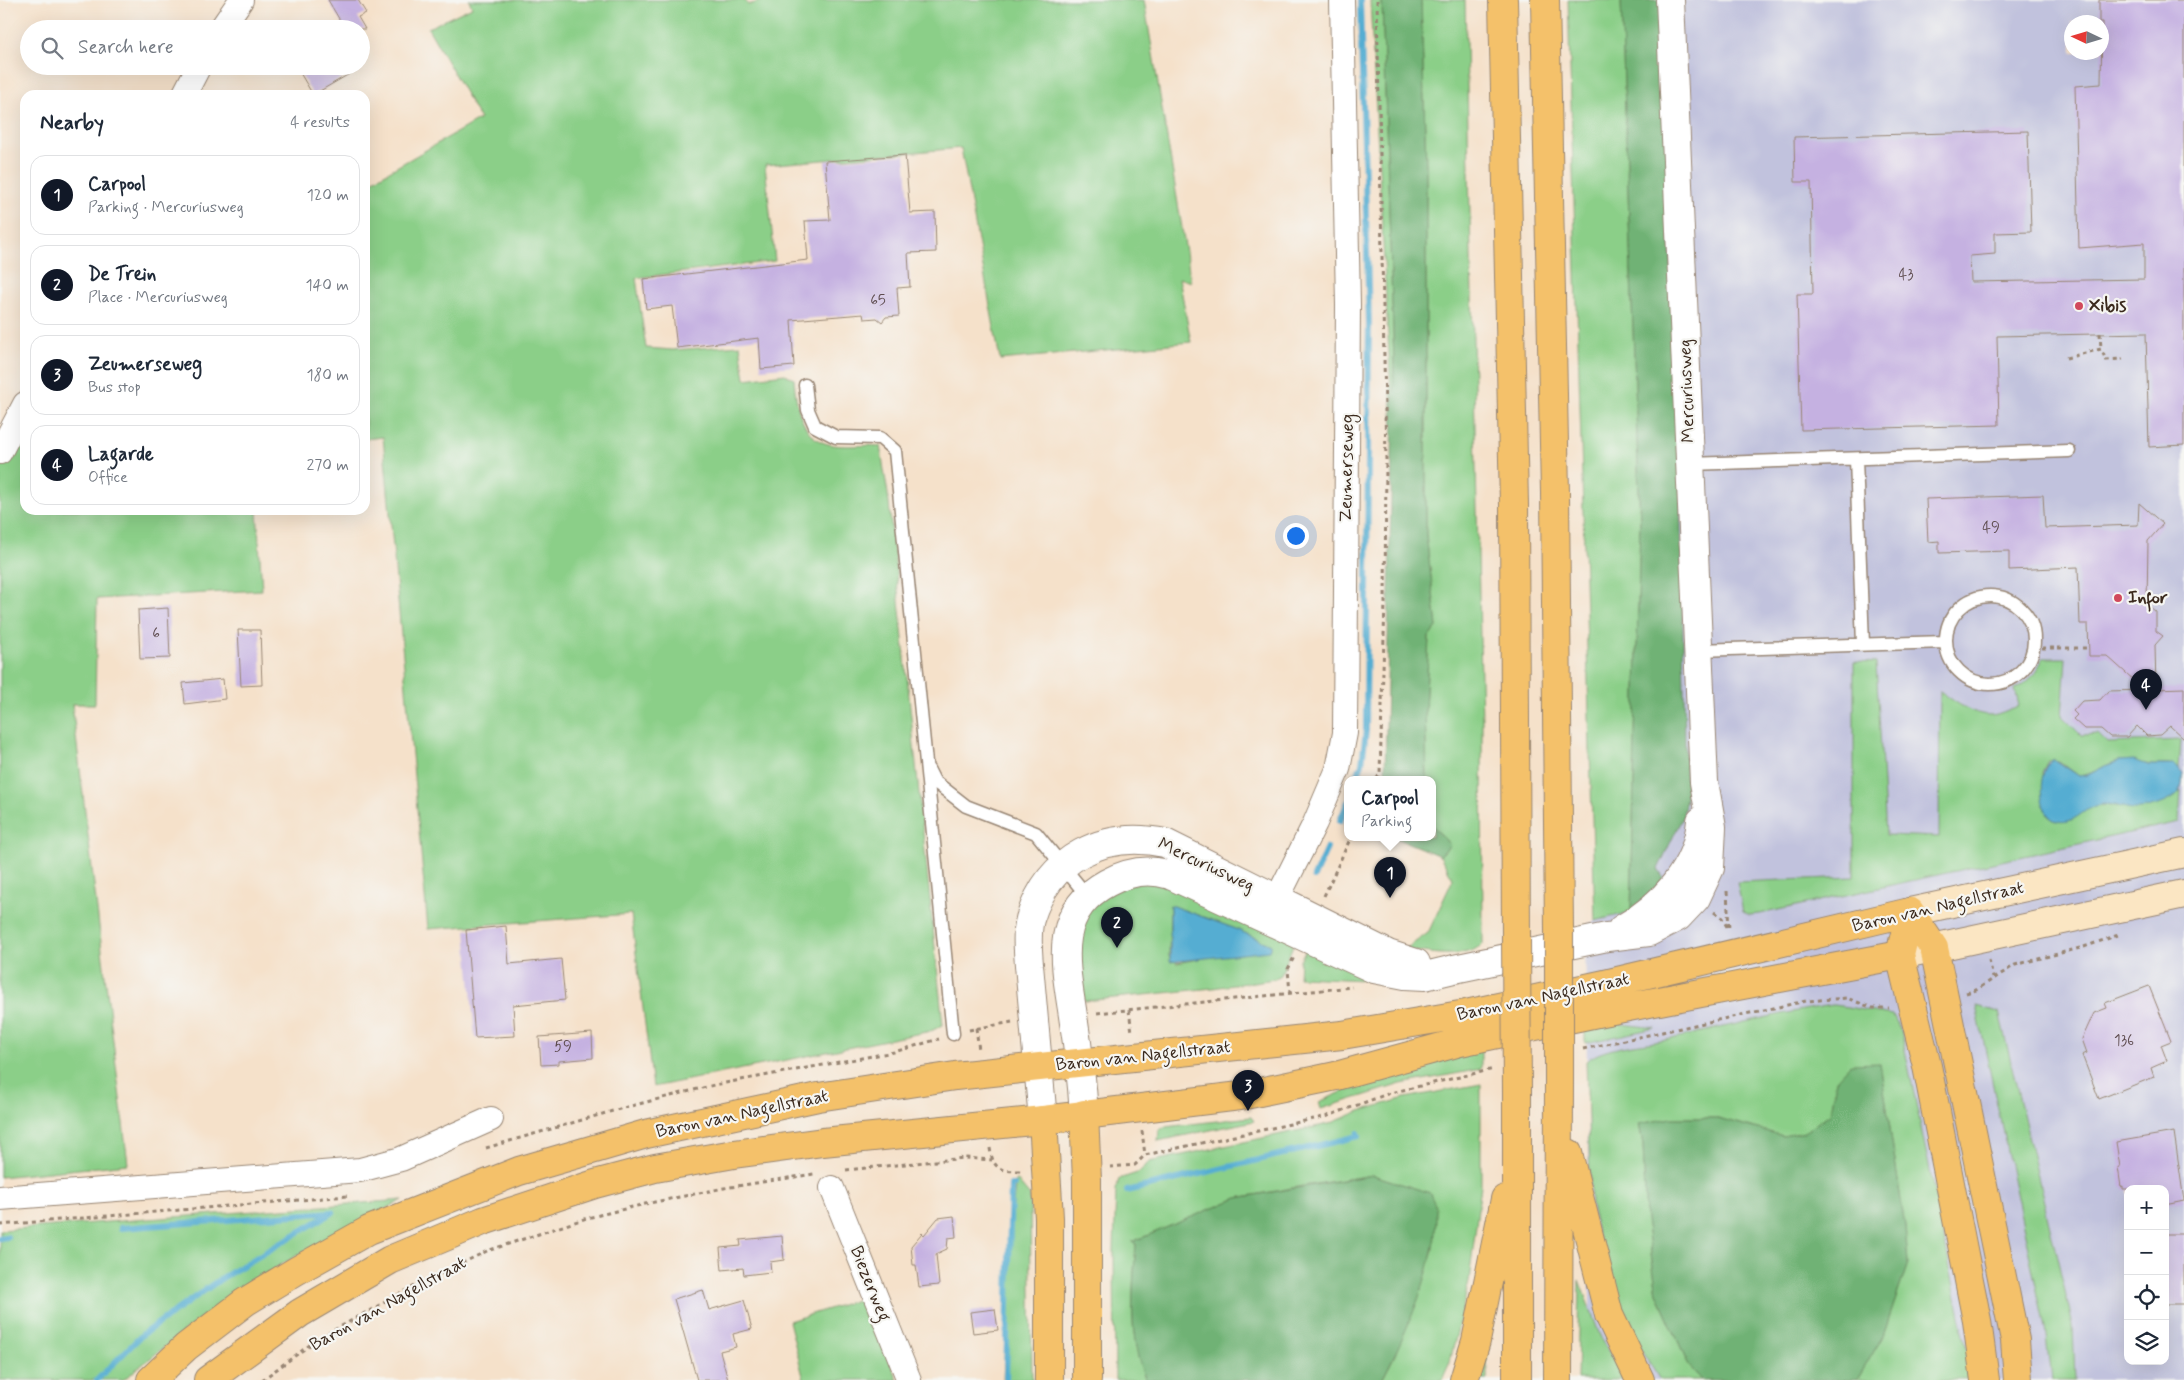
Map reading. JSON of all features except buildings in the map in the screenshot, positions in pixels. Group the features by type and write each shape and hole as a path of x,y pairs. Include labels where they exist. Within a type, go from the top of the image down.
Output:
{"main road":[{"path":"1503,0 1514,505 1517,1380"},
{"path":"1545,0 1555,473 1559,931 1558,1380"},
{"name":"Baron van Nagellstraat","path":"151,1380 186,1347 238,1308 296,1271 369,1230 519,1171 646,1134 818,1098 955,1076 1342,1035 1466,1014 1605,984 1910,912 2184,853"},
{"name":"Baron van Nagellstraat","path":"208,1380 300,1313 390,1260 483,1220 586,1187 655,1168 734,1154 823,1142 1044,1120 1240,1096 1336,1076 1460,1042 1602,1012 1900,955 2184,894"},
{"path":"1910,912 1934,948 2015,1340 2018,1380"},
{"path":"1910,912 1900,955 1927,1066 1978,1321 1985,1380"},
{"path":"1084,1114 1087,1169 1084,1374"},
{"path":"1558,1118 1609,1315 1640,1380"},
{"path":"1044,1120 1047,1170 1049,1380"},
{"path":"1464,1380 1476,1341 1487,1292 1517,1134"}],"street":[{"path":"227,20 241,0"},
{"name":"Zeumerseweg","path":"1272,909 1315,823 1338,769 1344,733 1348,306 1342,0"},
{"name":"Mercuriusweg","path":"1084,1114 1080,1063 1065,954 1066,937 1070,923 1088,897 1116,878 1141,872 1170,875 1272,909 1388,954 1425,966 1454,969 1607,937 1642,918 1663,899 1691,860 1700,826 1704,782 1670,0"},
{"path":"186,90 194,75"},
{"path":"0,452 20,414"},
{"name":"Mercuriusweg","path":"1044,1120 1027,945 1030,921 1044,889 1063,866 1087,850 1108,842 1147,839 1166,843 1272,909"},
{"path":"0,1198 360,1170 401,1159 491,1120"},
{"name":"Biezerweg","path":"829,1178 908,1380"}],"lane":[{"path":"805,385 808,410 815,426 836,437 880,438 894,451 953,1034"},
{"path":"1690,464 2069,451"},
{"path":"1856,459 1863,644"},
{"path":"1994,596 2008,599 2030,620 2034,634 2034,648 2029,662 2014,677 1994,684 1980,683 1967,678 1956,668 1949,656 1946,642 1948,627 1955,614 1965,603 1979,597 1994,596"},
{"path":"1698,650 1946,642"},
{"path":"926,764 934,781 966,806 1036,833 1088,897"}],"path":[{"name":"Zeumerseweg","path":"1377,0 1386,460 1384,621 1378,776"},
{"path":"2100,333 2101,349 2106,360 2123,359"},
{"path":"2066,358 2101,349"},
{"path":"2034,648 2089,648"},
{"path":"1943,997 1976,990 2015,965 2084,947 2119,934"},
{"path":"1130,1010 1290,992"},
{"path":"1573,1052 1806,1001 1847,998 1878,1009 1911,1003"},
{"path":"1087,1169 1135,1165 1145,1155 1328,1116 1390,1093 1497,1069"},
{"name":"Baron van Nagellstraat","path":"262,1380 318,1339 405,1291 487,1251 587,1218 724,1188 829,1178 965,1158 992,1160 997,1167 1004,1171 1047,1170"}],"shaded area":[{"path":"1588,0 2184,0 2184,1380 1591,1380 1585,925 1595,921"}],"green space":[{"path":"469,0 745,0 748,5 765,0 1144,0 1191,282 1179,278 1191,342 1000,360 961,148 765,165 775,261 636,278 646,348 673,350 740,345 745,379 785,374 794,379 801,418 805,427 819,440 834,445 880,446 888,494 943,1025 931,1031 653,1087 631,914 428,929 383,437 370,438 370,182 480,119 428,28 472,7"},
{"path":"1370,0 1382,0 1394,362 1393,430"},
{"path":"1382,0 1421,0 1426,167 1426,535 1437,627 1429,637 1425,710 1427,776 1384,776 1394,362"},
{"path":"1421,0 1465,0 1482,721 1483,944 1475,949 1456,954 1404,950 1428,933 1453,879 1440,856 1450,845 1436,829 1436,776 1427,776 1425,710 1429,637 1437,627 1426,535 1426,167"},
{"path":"1568,0 1621,0 1640,520 1631,912 1595,921"},
{"path":"1621,0 1660,0 1680,479 1686,798 1683,816 1658,869 1664,879 1631,912 1640,520"},
{"path":"20,429 20,515 257,515 262,590 97,599 95,704 72,704 128,1164 0,1177 0,467"},
{"path":"2043,658 2066,658 2062,716 2081,735 2098,734 2107,743 2181,740 2179,769 2170,765 2119,761 2089,774 2079,776 2059,761 2048,761 2042,772 2048,816 2055,821 2098,805 2117,806 2173,796 2181,790 2179,822 1760,914 1749,915 1743,912 1737,882 1854,877 1854,662 1876,663 1886,835 1939,837 1940,691 1974,712 1989,715 1997,714 2019,706 2015,689 2032,676"},
{"path":"1436,829 1450,845 1440,856 1404,841 1436,841"},
{"path":"1149,878 1295,940 1281,975 1274,979 1213,988 1085,1001 1073,975 1078,923 1095,899","holes":["1170,905 1236,929 1271,945 1177,963 1169,957"]},
{"path":"1309,944 1386,981 1299,977 1300,960"},
{"path":"1833,1005 1893,1015 1901,1031 1968,1355 1967,1380 1857,1380 1883,1336 1908,1263 1905,1227 1880,1063 1836,1080 1831,1113 1805,1132 1783,1136 1718,1118 1671,1118 1639,1124 1643,1144 1646,1220 1657,1293 1689,1366 1702,1380 1660,1380 1628,1328 1605,1265 1591,1206 1586,1061 1604,1052 1626,1046 1671,1039 1772,1016"},
{"path":"1976,1006 1999,1012 2073,1325 2075,1380 2051,1380 2045,1328"},
{"path":"1613,1023 1655,1028 1585,1043 1585,1025"},
{"path":"1481,1049 1481,1069 1401,1084 1321,1109 1319,1102 1404,1065"},
{"path":"1880,1063 1905,1227 1908,1263 1883,1336 1857,1380 1702,1380 1689,1366 1657,1293 1646,1220 1643,1144 1639,1124 1671,1118 1718,1118 1783,1136 1805,1132 1831,1113 1836,1080 1851,1064"},
{"path":"1481,1084 1481,1185 1469,1281 1450,1362 1442,1380 1382,1380 1395,1355 1433,1251 1430,1193 1373,1175 1237,1198 1132,1242 1136,1244 1133,1295 1134,1330 1140,1364 1146,1380 1115,1380 1114,1249 1116,1189 1119,1179 1140,1172 1149,1162 1329,1124 1360,1111 1405,1098"},
{"path":"1251,1117 1254,1121 1158,1141 1159,1130 1165,1127"},
{"path":"1373,1175 1430,1193 1436,1211 1432,1253 1419,1298 1382,1380 1146,1380 1136,1348 1134,1331 1133,1296 1136,1244 1132,1242 1237,1198"},
{"path":"1016,1179 1030,1196 1032,1380 1003,1380 1011,1220"},
{"path":"403,1200 310,1248 258,1278 202,1317 123,1380 0,1380 0,1230"},
{"path":"1579,1280 1602,1341 1626,1380 1577,1380"},
{"path":"864,1298 898,1380 804,1380 789,1321"},
{"path":"1487,1341 1487,1380 1473,1380"}],"water":[{"path":"2054,759 2079,776 2088,775 2119,761 2134,760 2148,765 2175,765 2183,774 2183,783 2178,794 2173,798 2152,807 2133,809 2102,804 2092,807 2069,821 2057,821 2050,818 2046,811 2041,792 2044,772 2048,764"},
{"path":"1170,905 1236,929 1271,945 1269,951 1170,962"}],"waterway":[{"path":"1357,776 1362,764 1366,730 1369,322 1360,0"},
{"path":"1340,821 1344,812"},
{"path":"1314,877 1327,848"},
{"path":"1127,1191 1359,1136 1358,1133"},
{"path":"1006,1380 1011,1185 1014,1185"},
{"path":"97,1380 143,1334 222,1278 333,1212 121,1228"},
{"path":"0,1238 7,1237"}],"place":[{"name":"Xibis","path":"2079,306"},
{"name":"Infor","path":"2118,598"},
{"name":"Lagarde","path":"2146,710"},
{"name":"Carpool","path":"1390,898"},
{"name":"De Trein","path":"1117,948"},
{"name":"Zeumerseweg","path":"1248,1111"}]}
